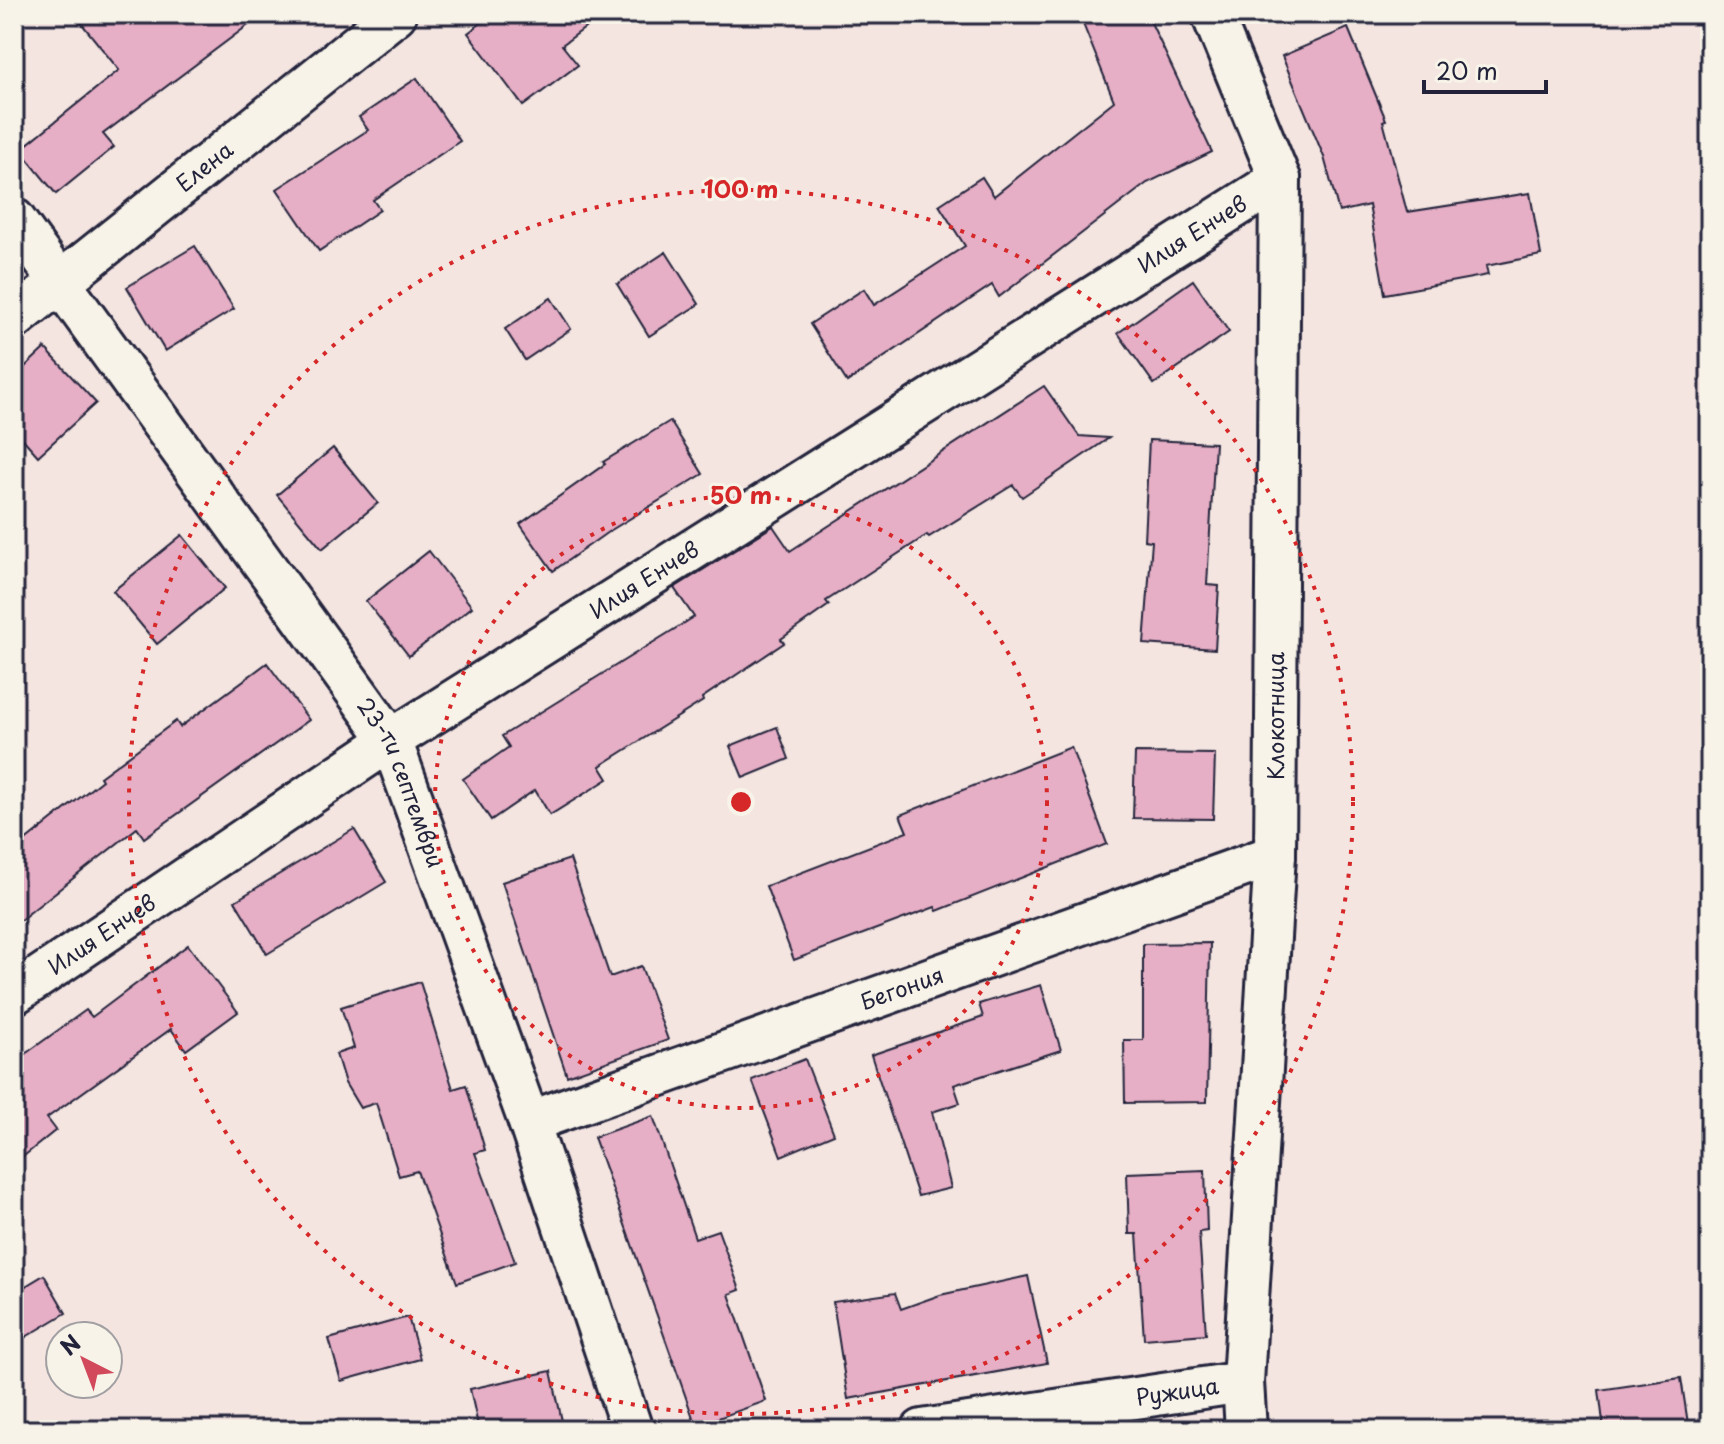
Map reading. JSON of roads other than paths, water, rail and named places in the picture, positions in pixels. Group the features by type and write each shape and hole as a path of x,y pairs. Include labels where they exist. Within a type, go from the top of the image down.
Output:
{"street":[{"name":"Елена","path":"14,319 396,14"},
{"name":"Клокотница","path":"1212,14 1280,179 1275,855 1243,1382 1246,1430"},
{"name":"Илия Енчев","path":"14,994 391,740 1280,179"},
{"name":"23-ти септември","path":"14,219 391,740 529,1122 632,1430"},
{"name":"Бегония","path":"529,1122 1275,855"},
{"name":"Ружица","path":"922,1430 1243,1382"}]}
